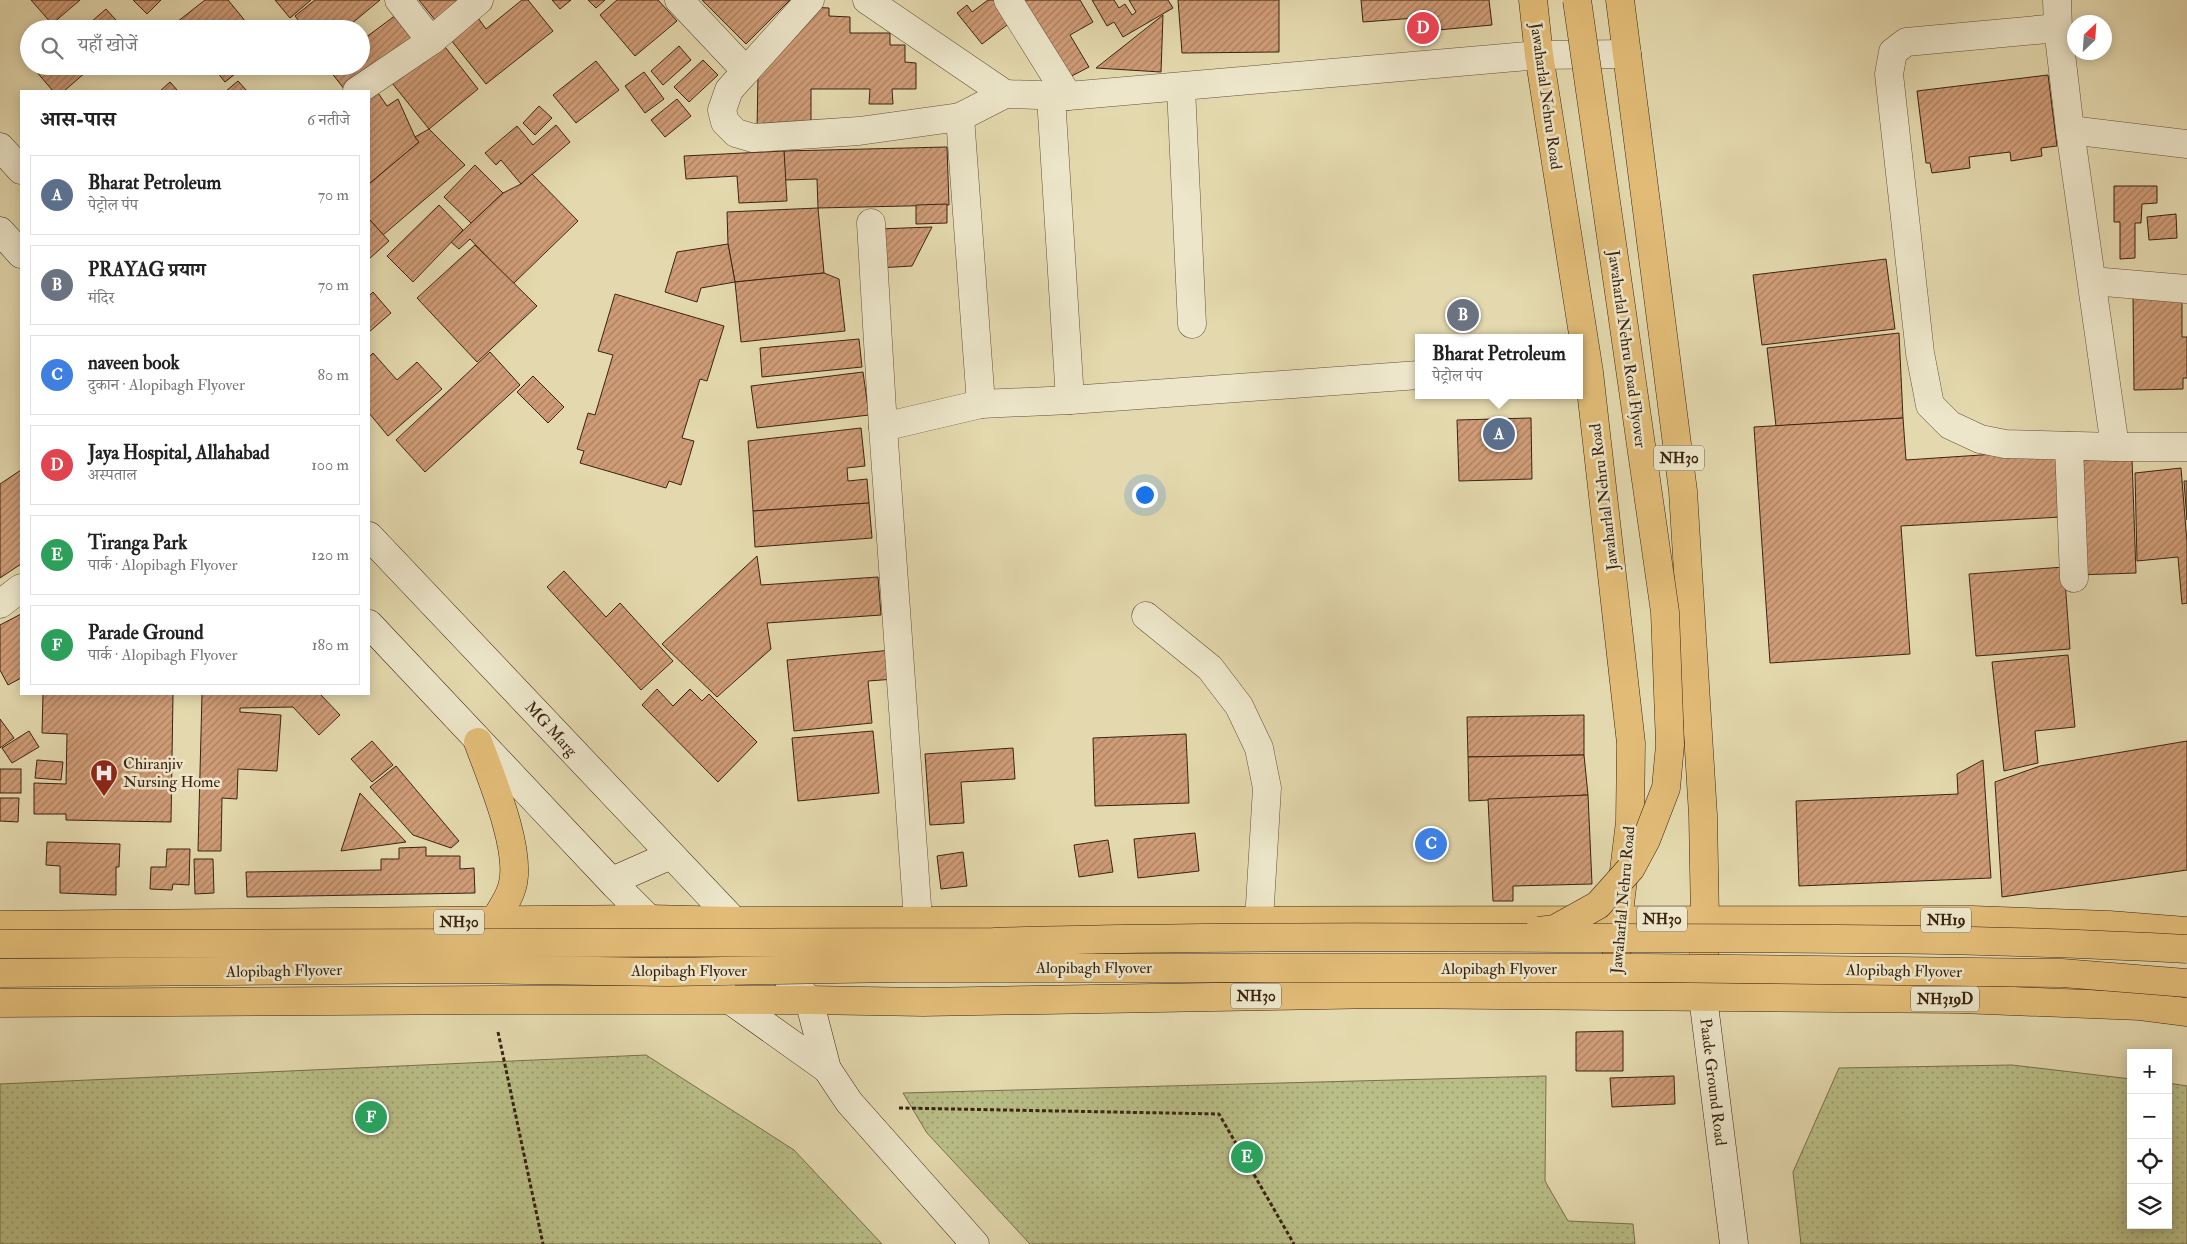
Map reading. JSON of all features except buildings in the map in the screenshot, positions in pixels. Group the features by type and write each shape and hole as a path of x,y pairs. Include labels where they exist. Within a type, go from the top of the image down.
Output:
{"highway":[{"name":"Jawaharlal Nehru Road","path":"1533,0 1539,56 1579,334"},
{"name":"Jawaharlal Nehru Road Flyover","path":"1471,938 1555,929 1598,904 1630,868 1646,840 1666,788 1670,745 1665,612 1577,0"},
{"name":"NH30","path":"0,925 650,919 734,921 1259,921 1705,919 1703,815 1683,491 1620,0"},
{"name":"Jawaharlal Nehru Road","path":"1584,372 1631,743 1630,822 1618,920 1615,996"},
{"path":"478,742 507,822 514,870 512,888 494,921"},
{"name":"NH19","path":"1705,919 1972,920 2109,925 2187,931"},
{"name":"Paade Ground Road","path":"1703,997 1705,919"},
{"name":"Alopibagh Flyover","path":"0,944 993,942 1132,938 1760,937 1965,939 2067,942 2187,949"},
{"name":"Alopibagh Flyover","path":"0,973 460,969 668,972 898,968 1647,968 2062,973 2187,983"},
{"name":"NH30","path":"0,1003 491,1000 923,1002 1381,994 1703,997"},
{"name":"NH319D","path":"1703,997 1960,999 2140,1006 2187,1012"}],"street":[{"path":"399,0 431,41"},
{"path":"358,90 431,41 479,0"},
{"path":"679,0 746,71"},
{"path":"810,0 729,90 722,110 725,122 736,133 754,138 859,131 960,117 1006,94 1060,96 1181,88 1539,56 1627,54"},
{"path":"867,0 1006,94"},
{"path":"1008,0 1060,96 1070,400"},
{"path":"2057,0 2058,28 2070,130 2115,448"},
{"path":"2058,28 1906,42 1893,52 1889,74 1920,353 1930,405 1950,425 1980,440 2006,444 2115,448 2187,447"},
{"path":"1181,88 1192,324"},
{"path":"960,117 981,404"},
{"path":"2070,130 2187,144"},
{"path":"0,147 20,169"},
{"path":"871,223 883,428 918,920"},
{"path":"0,231 20,253"},
{"path":"2092,282 2187,289"},
{"path":"883,428 981,404 1070,400 1415,375"},
{"path":"2068,446 2074,578"},
{"name":"MG Marg","path":"370,537 809,1000"},
{"path":"0,604 20,589"},
{"path":"1146,616 1210,668 1239,706 1259,748 1267,788 1259,921"},
{"path":"370,625 478,742 730,1000 827,1069"},
{"path":"612,881 671,855"},
{"name":"Paade Ground Road","path":"1703,997 1734,1244"},
{"path":"809,1000 827,1069 849,1102 975,1244"}],"path":[{"path":"491,1000 543,1244"},
{"path":"849,1102 912,1109 1220,1114 1294,1244"}],"green space":[{"path":"646,1055 794,1150 882,1244 0,1244 0,1084"},
{"path":"2012,1065 2127,1079 2127,1229 2172,1229 2172,1084 2187,1086 2187,1244 1801,1244 1793,1172 1839,1068"},
{"path":"1546,1076 1545,1181 1568,1221 1633,1224 1635,1244 1030,1244 927,1133 903,1093"}],"place":[{"name":"Jaya Hospital, Allahabad","path":"1423,28"},
{"name":"PRAYAG प्रयाग","path":"1463,315"},
{"name":"Bharat Petroleum","path":"1499,434"},
{"name":"Chiranjiv Nursing Home","path":"104,797"},
{"name":"naveen book","path":"1431,844"},
{"name":"Parade Ground","path":"371,1117"},
{"name":"Tiranga Park","path":"1247,1157"}]}
